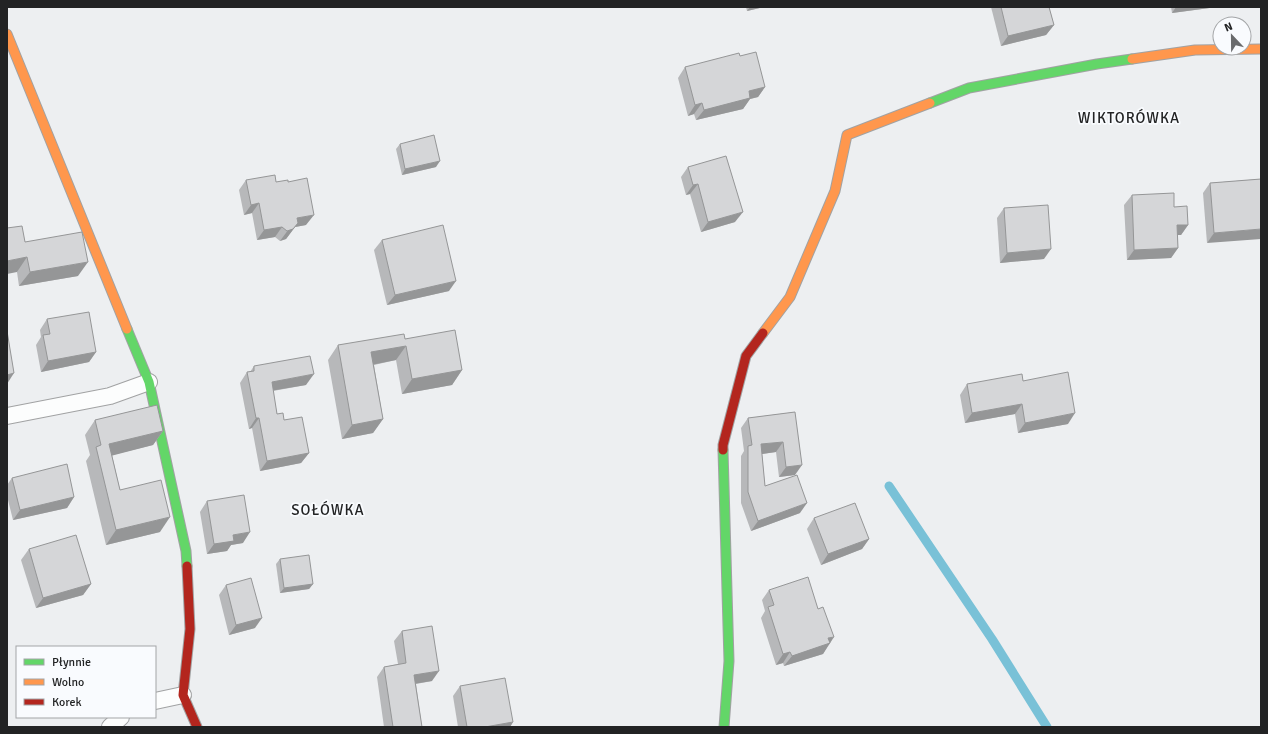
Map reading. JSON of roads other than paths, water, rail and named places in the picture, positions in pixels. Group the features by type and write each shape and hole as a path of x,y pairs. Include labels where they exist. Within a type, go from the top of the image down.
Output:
{"street":[{"path":"7,34 149,382 186,551 190,630 183,695 197,727"},
{"path":"724,727 729,661 723,445 746,356 790,297 835,191 846,135 969,88 1097,64 1195,50 1261,49"}],"lane":[{"path":"7,416 110,396 149,382"},
{"path":"156,700 183,695"},
{"path":"110,727 120,718"}],"waterway":[{"path":"889,486 992,639 1047,727"}],"district":[{"name":"WIKTORÓWKA","path":"1129,118"},
{"name":"SOŁÓWKA","path":"328,510"}]}
